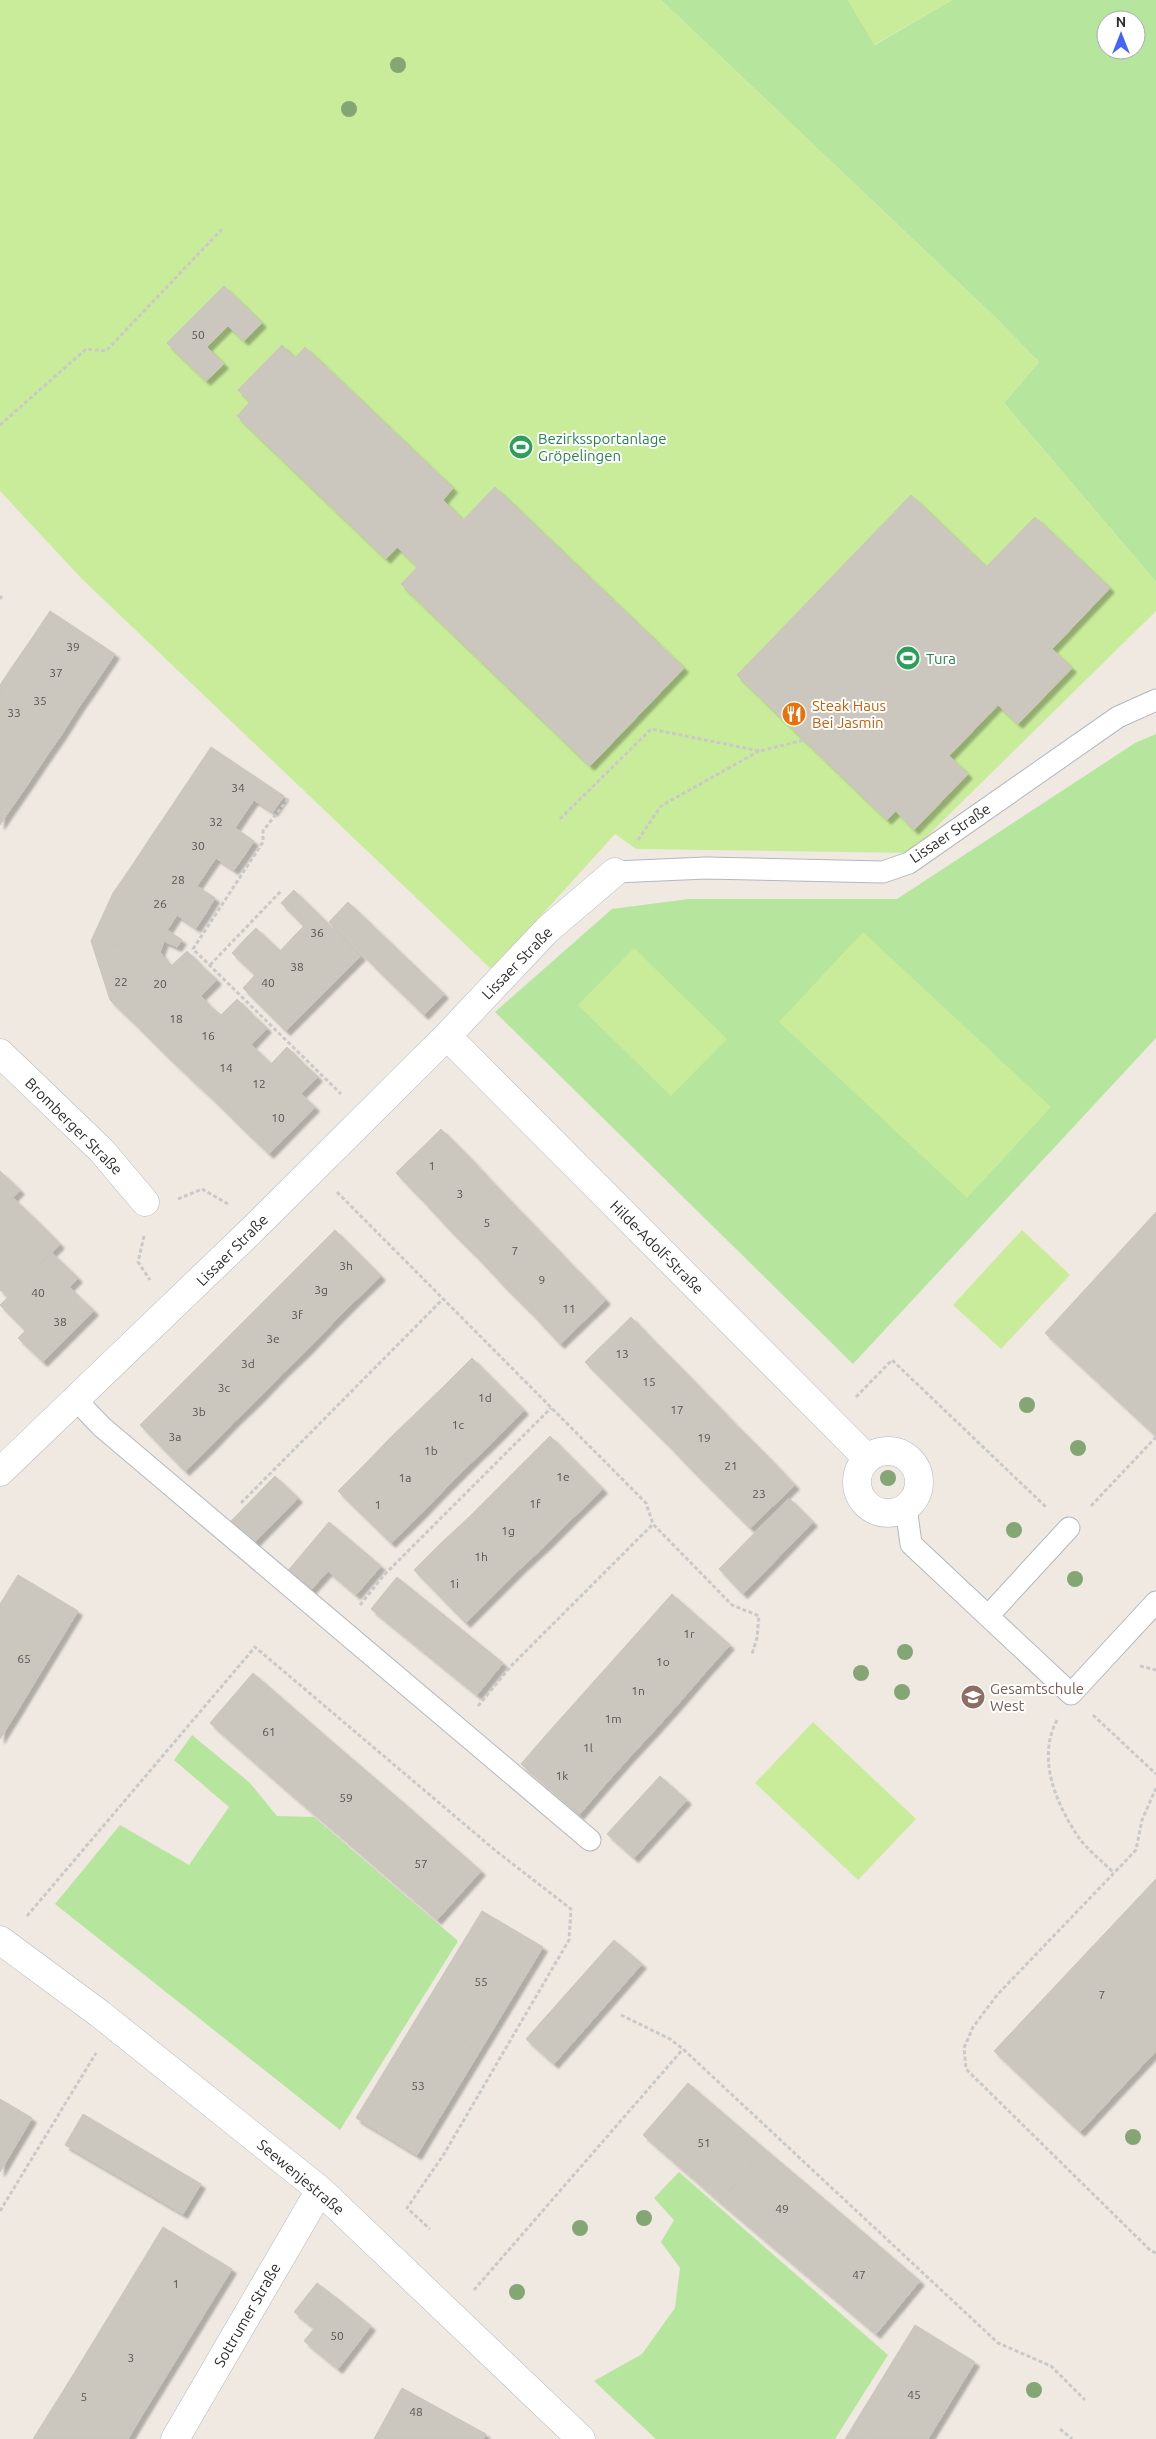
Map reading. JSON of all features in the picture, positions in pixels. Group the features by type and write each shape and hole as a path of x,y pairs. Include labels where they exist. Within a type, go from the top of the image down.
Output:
{"street":[{"name":"Lissaer Straße","path":"0,1472 171,1310 314,1169 446,1036 547,930 615,872"},
{"name":"Hilde-Adolf-Straße","path":"446,1036 867,1458"},
{"name":"Bromberger Straße","path":"0,1053 102,1150 145,1202"},
{"path":"886,1450 906,1455 913,1462 918,1471 920,1481 914,1500 906,1507 896,1512 885,1513 875,1510 866,1504 860,1496 858,1476 867,1458 886,1450"},
{"name":"Seewenjestraße","path":"2,1942 113,2024 320,2190 581,2439"},
{"name":"Sottrumer Straße","path":"175,2439 320,2190"}],"lane":[{"name":"Lissaer Straße","path":"615,872 706,868 883,872 909,863 1118,717 1156,700"},
{"path":"76,1400 102,1427 590,1840"},
{"path":"906,1507 911,1544 1071,1694 1156,1602"},
{"path":"988,1616 1069,1528"}],"path":[{"path":"0,425 86,349 106,351 223,228"},
{"path":"560,818 651,729 760,751"},
{"path":"615,872 661,806 760,751 804,740"},
{"path":"288,799 262,831 262,842 193,949 364,1118"},
{"path":"210,965 281,891"},
{"path":"314,1169 646,1503 653,1524 732,1606 759,1616 757,1638 752,1654"},
{"path":"145,1202 155,1207 202,1189 233,1207 254,1228"},
{"path":"145,1202 150,1215 138,1262 171,1310"},
{"path":"218,1526 443,1299"},
{"path":"831,1422 892,1360 1069,1528 1156,1437"},
{"path":"340,1630 384,1575 551,1408"},
{"path":"459,1730 511,1666 653,1524"},
{"path":"2,1942 255,1647 496,1850 571,1909 569,1940 444,2154 407,2208 430,2229"},
{"path":"1131,1667 1139,1666 1156,1670"},
{"path":"1114,1873 1077,1836 1055,1796 1048,1766 1050,1734 1071,1694 1156,1774"},
{"path":"1156,1788 1142,1820 1136,1850 998,1995 973,2027 964,2048 966,2069 1151,2250 1156,2252"},
{"path":"621,2015 670,2039 683,2049 998,2343 1051,2366 1085,2400"},
{"path":"0,2211 113,2024"},
{"path":"451,2316 683,2049"},
{"path":"1060,2429 1072,2439"}],"green space":[{"name":"Bezirkssportanlage Gröpelingen","path":"0,0 661,0 995,317 1039,362 1004,403 1156,582 1156,611 910,853 636,849 615,834 492,970 82,579 0,491"},
{"path":"661,0 848,0 875,45 952,0 1156,0 1156,582 1004,403 1039,362 995,317"},
{"path":"848,0 952,0 874,45"},
{"path":"1156,734 1156,1038 853,1364 495,1012 612,909 689,899 897,899 1135,743"},
{"path":"863,932 1051,1107 967,1198 779,1022"},
{"path":"634,948 727,1039 671,1096 578,1005"},
{"path":"1022,1230 1070,1275 1001,1349 953,1305"},
{"path":"813,1722 916,1819 858,1880 755,1783"},
{"path":"192,1735 250,1783 277,1816 314,1817 458,1941 340,2130 55,1904 120,1825 189,1865 229,1807 174,1760"},
{"path":"679,2172 888,2355 835,2439 656,2439 594,2381 642,2354 675,2308 680,2268 661,2242 674,2220 654,2198"}],"building":[{"path":"224,286 262,323 244,341 228,326 207,347 224,364 206,381 167,343"},
{"path":"282,345 295,358 305,347 453,488 443,500 463,520 418,567 397,547 386,559 237,416 250,402 238,390"},
{"path":"495,487 684,668 590,766 401,584"},
{"name":"Tura","path":"911,495 986,567 1035,517 1110,588 1052,649 1072,668 1018,724 998,705 949,756 968,774 914,830 896,811 887,820 737,675"},
{"path":"50,611 115,654 97,681 32,638"},
{"path":"32,638 97,681 79,707 14,664"},
{"path":"14,664 79,707 62,734 0,693 0,685"},
{"path":"0,693 62,734 44,760 0,731"},
{"path":"0,731 44,760 26,787 0,769"},
{"path":"211,747 284,796 273,812 254,800 245,813 191,777"},
{"path":"0,769 26,787 8,813 0,808"},
{"path":"191,777 245,813 235,828 254,841 244,856 171,807"},
{"path":"171,807 244,856 234,870 216,858 207,871 152,835"},
{"path":"0,808 8,813 0,825"},
{"path":"152,835 207,871 197,886 215,898 206,913 133,864"},
{"path":"133,864 206,913 196,928 177,915 168,929 113,893"},
{"path":"294,890 361,956 336,981 293,937 304,926 281,903"},
{"path":"113,893 182,940 177,947 164,941 160,952 91,941"},
{"path":"348,902 444,994 424,1015 329,922"},
{"path":"256,928 280,951 293,937 336,981 312,1005 245,939"},
{"path":"245,939 312,1005 286,1031 243,988 255,975 232,953"},
{"path":"91,941 160,952 167,962 110,1000"},
{"path":"187,951 202,966 141,1030 110,1000 167,962 170,967"},
{"path":"202,966 217,980 201,996 211,1007 165,1054 141,1030"},
{"path":"237,999 252,1014 190,1078 165,1054 211,1007 221,1015"},
{"path":"252,1014 267,1028 251,1045 262,1055 216,1102 190,1078"},
{"path":"287,1047 303,1063 241,1127 216,1102 262,1055 271,1064"},
{"path":"303,1063 318,1077 301,1094 315,1107 269,1154 241,1127"},
{"path":"441,1129 469,1157 423,1201 396,1173"},
{"path":"469,1157 496,1186 450,1230 423,1201"},
{"path":"0,1171 20,1190 0,1211"},
{"path":"496,1186 524,1215 478,1258 450,1230"},
{"path":"13,1198 37,1221 0,1259 0,1211"},
{"path":"1156,1212 1156,1436 1045,1333"},
{"path":"524,1215 551,1243 505,1287 478,1258"},
{"path":"37,1221 60,1244 8,1297 0,1290 0,1259"},
{"path":"335,1230 381,1276 356,1300 311,1254"},
{"path":"551,1243 578,1271 533,1315 505,1287"},
{"path":"52,1253 78,1278 26,1331 0,1305"},
{"path":"311,1254 356,1300 332,1324 286,1279"},
{"path":"578,1271 606,1300 560,1344 533,1315"},
{"path":"286,1279 332,1324 308,1349 262,1303"},
{"path":"69,1287 94,1311 43,1362 18,1338"},
{"path":"262,1303 308,1349 283,1373 237,1328"},
{"path":"631,1317 658,1345 613,1390 585,1362"},
{"path":"237,1328 283,1373 259,1398 213,1352"},
{"path":"658,1345 686,1373 640,1417 613,1390"},
{"path":"213,1352 259,1398 234,1422 189,1376"},
{"path":"472,1358 524,1410 498,1437 445,1385"},
{"path":"686,1373 713,1401 668,1445 640,1417"},
{"path":"189,1376 234,1422 210,1447 164,1401"},
{"path":"445,1385 498,1437 471,1463 418,1411"},
{"path":"164,1401 210,1447 185,1471 140,1425"},
{"path":"713,1401 740,1429 695,1473 668,1445"},
{"path":"418,1411 471,1463 444,1490 391,1437"},
{"path":"740,1429 767,1456 723,1501 695,1473"},
{"path":"550,1436 603,1489 575,1516 523,1463"},
{"path":"391,1437 444,1490 418,1517 365,1464"},
{"path":"767,1456 795,1485 750,1528 723,1501"},
{"path":"523,1463 575,1516 548,1543 496,1490"},
{"path":"365,1464 418,1517 391,1543 338,1491"},
{"path":"275,1476 298,1498 254,1543 231,1521"},
{"path":"496,1490 548,1543 520,1569 469,1517"},
{"path":"789,1498 813,1522 743,1594 719,1569"},
{"path":"469,1517 520,1569 493,1596 441,1543"},
{"path":"329,1522 381,1566 356,1595 328,1571 309,1592 286,1573"},
{"path":"441,1543 493,1596 466,1623 414,1570"},
{"path":"18,1575 78,1611 15,1715 0,1706 0,1604"},
{"path":"397,1577 503,1663 477,1695 371,1609"},
{"path":"672,1594 730,1645 705,1673 647,1622"},
{"path":"647,1622 705,1673 680,1702 622,1650"},
{"path":"622,1650 680,1702 655,1730 596,1679"},
{"path":"253,1673 329,1739 285,1789 210,1723"},
{"path":"596,1679 655,1730 629,1758 571,1707"},
{"path":"0,1706 15,1715 0,1739"},
{"path":"571,1707 629,1758 604,1786 546,1735"},
{"path":"546,1735 604,1786 579,1815 521,1764"},
{"path":"329,1739 406,1805 362,1855 285,1789"},
{"path":"660,1776 687,1800 634,1858 607,1834"},
{"path":"406,1805 481,1871 437,1920 362,1855"},
{"path":"1156,1879 1156,2051 1080,2132 994,2051"},
{"path":"482,1911 543,1947 480,2051 419,2014"},
{"path":"614,1940 642,1964 554,2064 526,2039"},
{"path":"419,2014 480,2051 417,2155 356,2118"},
{"path":"688,2083 765,2149 720,2202 643,2135"},
{"path":"0,2099 32,2118 0,2172"},
{"path":"83,2114 201,2184 183,2214 65,2145"},
{"path":"765,2149 843,2215 798,2268 720,2202"},
{"path":"843,2215 920,2281 876,2334 798,2268"},
{"path":"163,2227 232,2269 189,2339 120,2298"},
{"path":"317,2283 338,2299 314,2328 294,2312"},
{"path":"120,2298 189,2339 141,2417 73,2375"},
{"path":"338,2299 371,2326 338,2369 304,2341"},
{"path":"915,2325 975,2362 928,2439 874,2439 853,2426"},
{"path":"73,2375 141,2417 128,2439 33,2439"},
{"path":"402,2388 486,2434 483,2439 374,2439"},
{"path":"853,2426 874,2439 845,2439"}],"place":[{"name":"Bezirkssportanlage Gröpelingen","path":"521,447"},
{"name":"Tura","path":"908,658"},
{"name":"Steak Haus Bei Jasmin","path":"794,714"},
{"name":"Gesamtschule West","path":"973,1697"}]}
